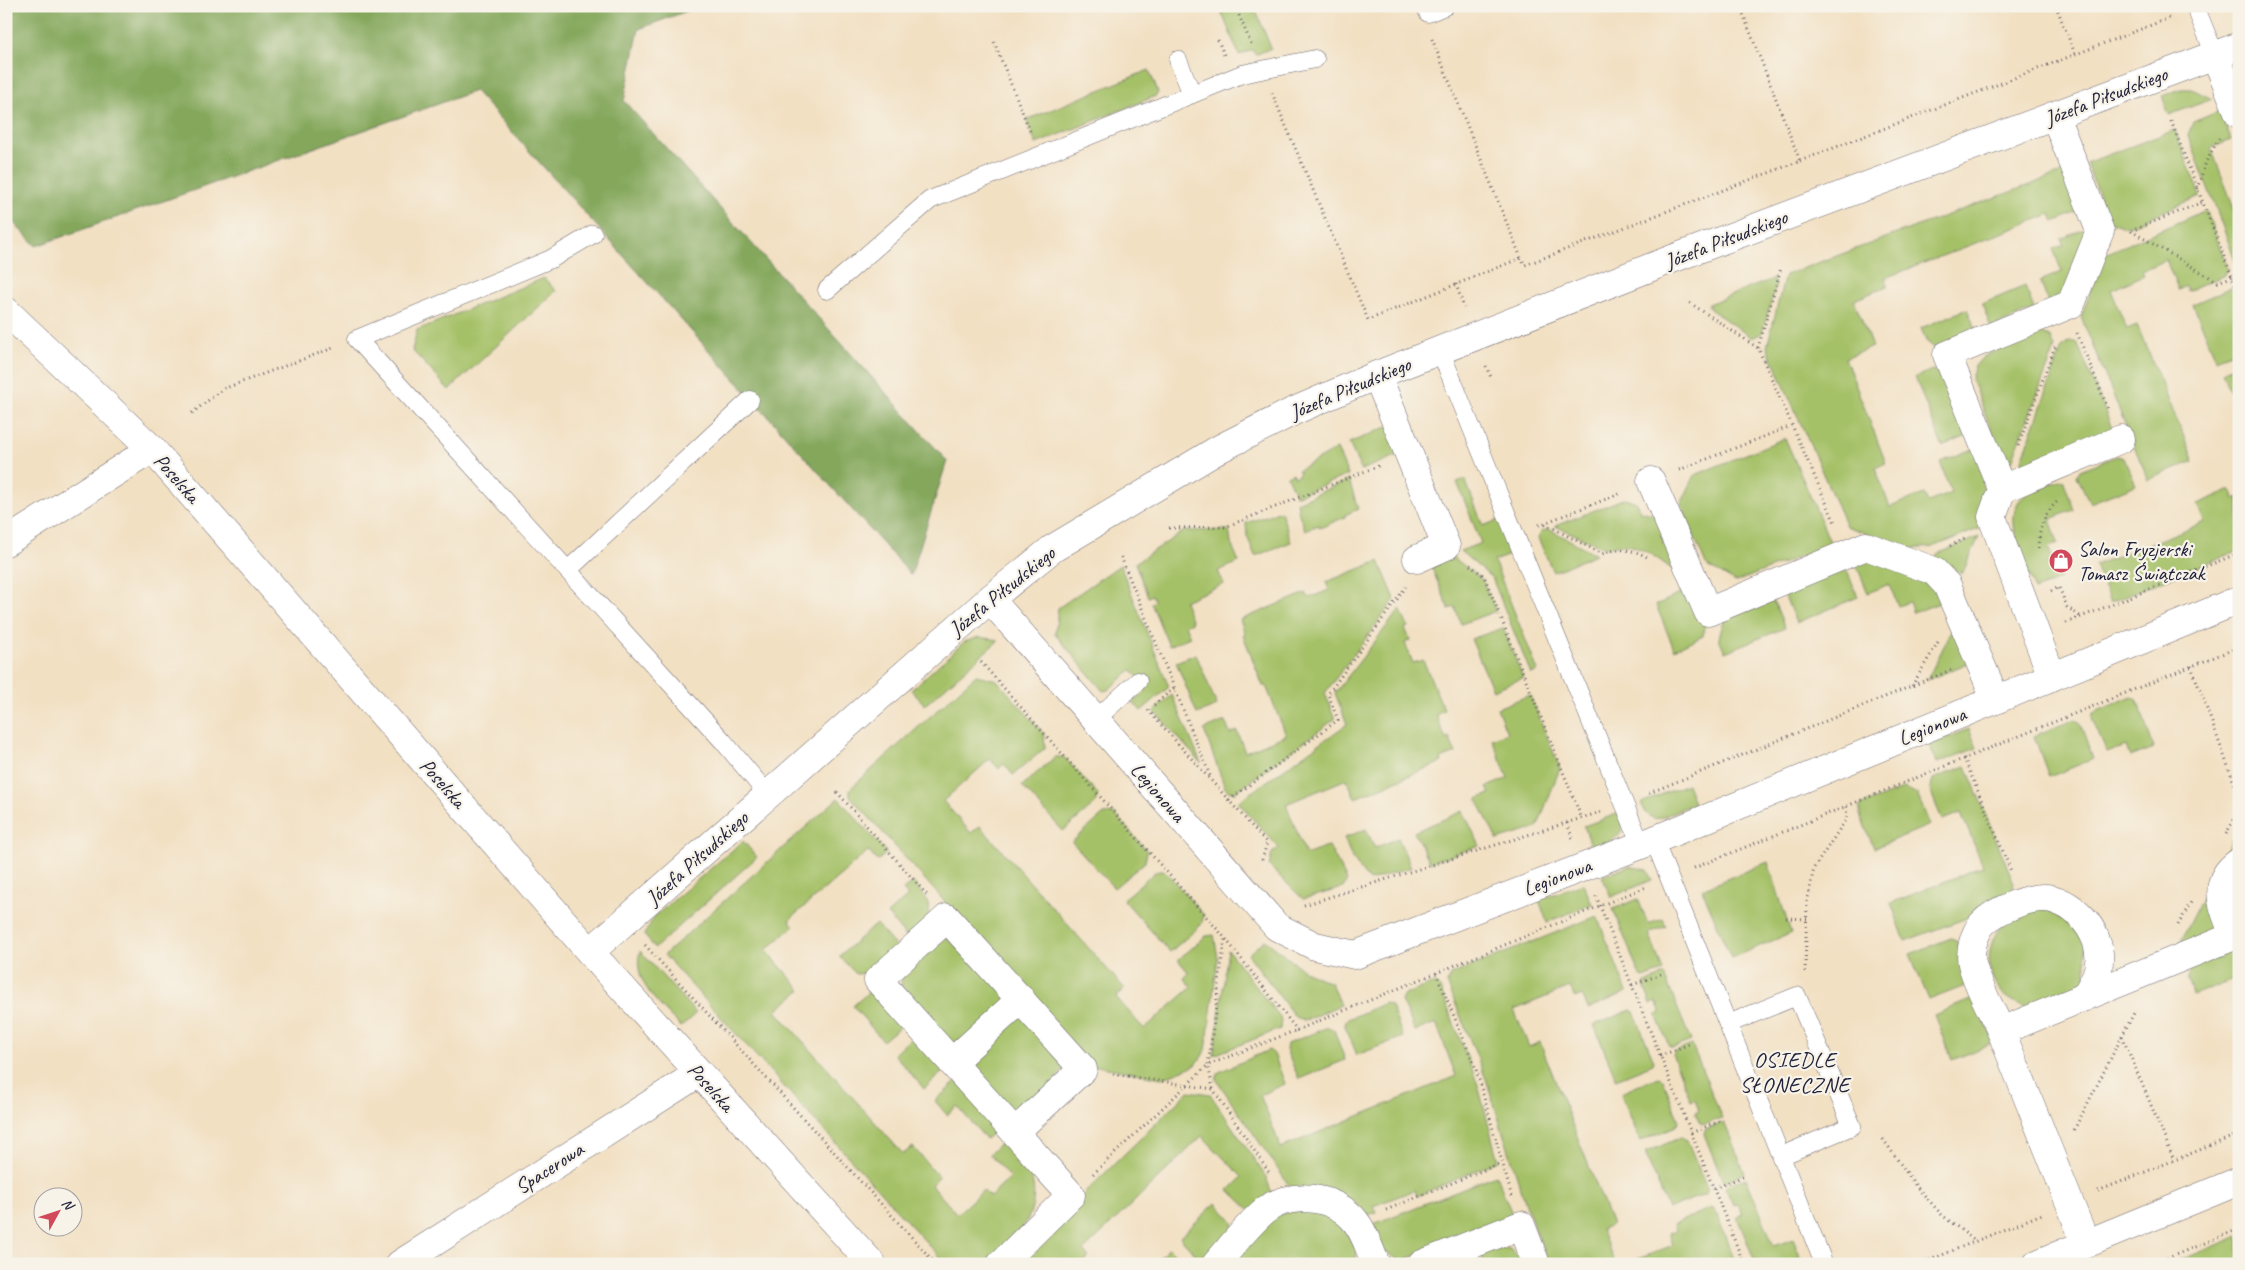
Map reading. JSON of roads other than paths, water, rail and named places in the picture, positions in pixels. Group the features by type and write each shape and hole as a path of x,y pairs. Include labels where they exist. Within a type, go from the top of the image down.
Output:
{"street":[{"path":"2227,51 2239,114"},
{"name":"Józefa Piłsudskiego","path":"590,952 990,599 1052,549 1219,449 1285,416 1377,375 1440,350 1672,259 2227,51"},
{"path":"2052,677 1992,517 2002,489 1947,355 2070,308 2100,231 2054,116"},
{"name":"Poselska","path":"6,311 152,449 590,952 872,1264"},
{"path":"1377,375 1446,546 1417,559"},
{"path":"2002,489 2121,439"},
{"path":"6,542 152,449"},
{"path":"1651,481 1708,612 1866,546 1934,571 1947,585 1996,700"},
{"name":"Legionowa","path":"990,599 1277,927 1315,946 1354,955 1647,842 2239,600"},
{"path":"2001,1031 2236,935 2221,902 2220,891 2229,869 2239,862"},
{"path":"2085,997 2097,971 2098,945 2089,925 2074,908 2051,898 2024,900 1982,924 1973,942 1971,963 2001,1031 2086,1244"},
{"path":"1001,1264 1071,1195 878,980 947,918 1083,1069 1015,1132"},
{"path":"952,1062 1021,999"},
{"name":"Spacerowa","path":"400,1264 699,1073"},
{"path":"2037,1264 2239,1181"},
{"path":"1216,1264 1263,1212 1288,1200 1312,1198 1340,1208 1356,1223 1376,1264"},
{"path":"1422,1264 1521,1225 1536,1264"}],"lane":[{"path":"1428,13 1445,6"},
{"path":"2196,7 2227,51"},
{"path":"827,290 930,200 1242,74 1315,59"},
{"path":"1178,60 1192,94"},
{"path":"593,234 551,259 357,339 723,741 768,795"},
{"path":"1440,350 1624,803 1647,842 1728,1024 1824,1264"},
{"path":"568,570 750,400"},
{"path":"1095,720 1138,682"},
{"path":"1728,1024 1798,996 1852,1126 1781,1156"}],"place":[{"name":"Salon Fryzjerski Tomasz Świątczak","path":"2061,561"}],"district":[{"name":"OSIEDLE SŁONECZNE","path":"1795,1072"}]}
